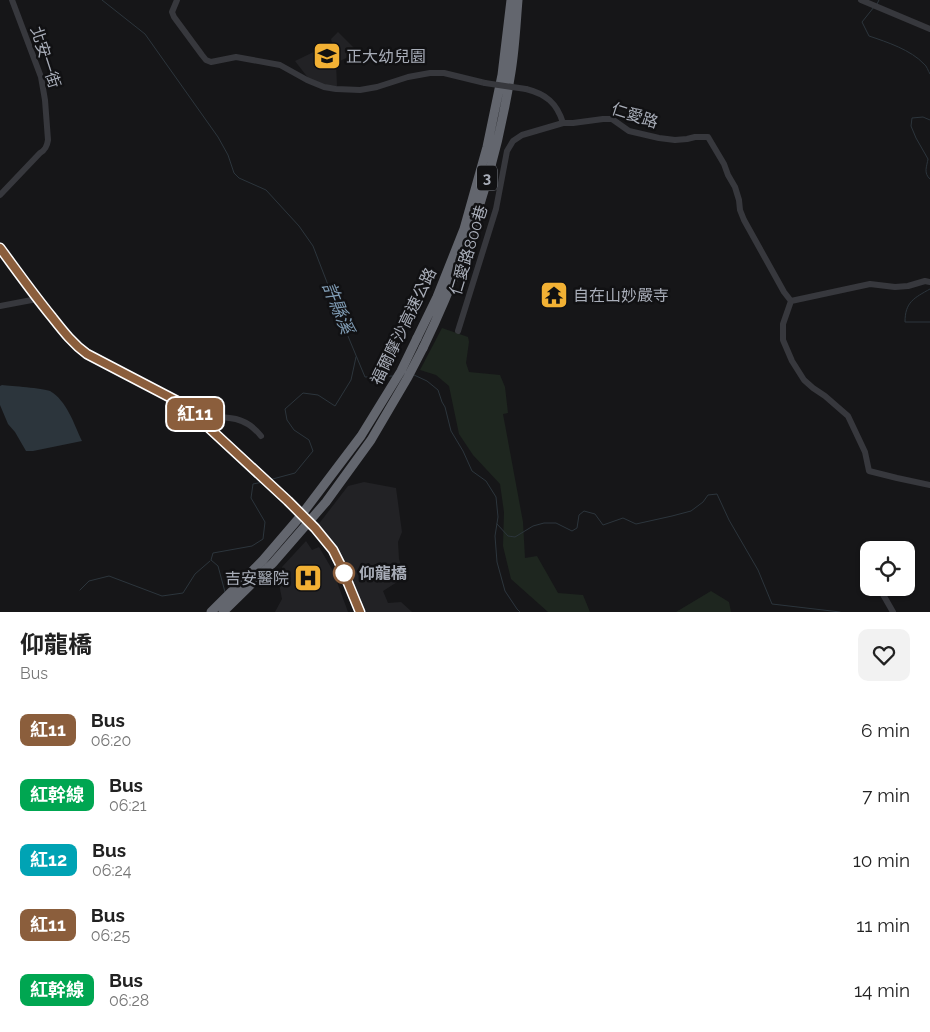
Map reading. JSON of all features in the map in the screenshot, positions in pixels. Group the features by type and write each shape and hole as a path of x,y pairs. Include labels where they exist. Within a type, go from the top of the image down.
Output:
{"highway":[{"name":"福爾摩沙高速公路","path":"211,612 263,560 299,518 366,428 401,371 437,297 464,229 488,147 502,75 510,0"},
{"name":"福爾摩沙高速公路","path":"223,612 273,563 326,502 371,440 423,348 455,278 480,205 500,131 510,80 518,0"}],"main road":[{"path":"0,248 69,339 87,354 179,402 198,417 315,528 333,550 360,612"}],"street":[{"name":"北安一街","path":"0,195 43,151 47,146 48,140 41,77 12,0"},
{"path":"177,0 172,12 174,17 206,60 211,62 236,57 280,65 306,80 324,87 342,90 360,90 430,73 444,73 485,83 538,92 549,99 556,107 563,123"},
{"path":"861,0 930,29"},
{"name":"仁愛路","path":"563,123 603,119 618,122 629,131 659,138 675,140 708,137 735,187 744,220 780,286 791,301"},
{"name":"仁愛路800巷","path":"458,331 496,209 507,151 514,141 522,135 563,123"},
{"path":"930,282 925,281 908,286 895,287 870,284 791,301 783,324 783,340 792,361 804,380 848,416 865,452 869,471 930,485"},
{"path":"0,306 37,299"},
{"path":"198,417 231,417 242,420 255,427 261,436"},
{"path":"884,596 894,612"}],"shaded area":[{"name":"正大幼兒園","path":"338,32 358,52 336,63 337,86 326,85 309,79 295,61 332,43 331,39"},
{"path":"442,328 468,337 466,363 469,372 500,375 505,387 508,413 503,414 523,522 525,558 537,556 558,593 583,595 590,612 548,612 511,579 503,546 504,512 500,484 473,455 459,434 449,386 436,375 420,370"},
{"path":"0,386 34,388 50,391 56,395 73,420 82,441 26,451 8,424 0,405"},
{"path":"364,482 396,488 402,532 398,542 399,559 405,577 383,591 388,603 401,602 412,612 365,612 345,563 318,525 348,486"},
{"name":"吉安醫院","path":"306,541 312,550 319,547 333,571 348,612 275,612 282,599 279,584 282,567"},
{"path":"711,591 729,602 731,612 676,612"}],"waterway":[{"name":"許縣溪","path":"102,0 145,34 218,137 228,155 234,173 239,178 266,190 299,226 313,246 365,377 393,376"},
{"path":"877,4 879,0"},
{"path":"874,7 862,22 869,36 898,47 919,59 930,74"},
{"path":"930,120 923,117 912,118 911,126 928,159 926,172 930,179"},
{"path":"930,289 912,301 905,315 905,322 930,322"},
{"path":"269,480 295,473 313,451 309,440 294,430 287,420 285,409 303,393 318,395 335,406 351,380 356,357"},
{"name":"許縣溪","path":"414,375 427,381 438,390 445,407 451,431 472,471 486,481 496,497 498,517 495,536 497,562 505,591 520,612"},
{"path":"225,592 218,566 211,560 213,553 252,546 263,539 265,522 251,498 253,484 263,482"},
{"path":"497,524 508,536 515,537 533,526 544,523 556,523 572,531 577,528 579,515 584,511 595,514 603,525 623,518 636,524 691,511 703,502 708,495 717,494 729,520 758,570 772,604 840,612"},
{"path":"80,590 89,581 109,576 162,596 183,593 195,574 210,561"}],"bus line":[{"name":"紅11","path":"0,248 37,299 69,339 79,348 179,402 198,417 315,528 333,550 360,612"}],"place":[{"name":"正大幼兒園","path":"327,56"},
{"name":"自在山妙嚴寺","path":"554,295"},
{"name":"仰龍橋","path":"344,573"},
{"name":"吉安醫院","path":"308,578"}]}
